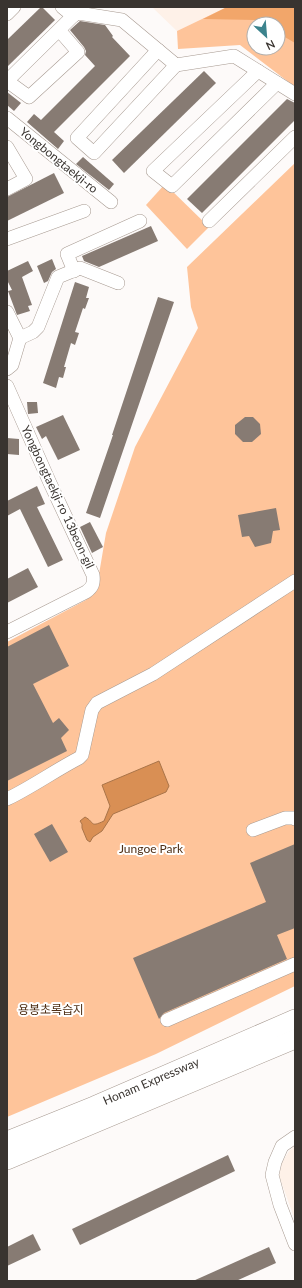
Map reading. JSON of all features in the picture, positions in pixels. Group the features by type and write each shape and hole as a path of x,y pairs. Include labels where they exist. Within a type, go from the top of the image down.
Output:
{"highway":[{"name":"Honam Expressway","path":"7,1142 295,1020"},
{"name":"Honam Expressway","path":"7,1160 295,1039"}],"street":[{"path":"7,14 14,7"},
{"path":"62,7 73,16"},
{"path":"59,30 78,52 29,97 7,82 59,30 73,16 78,13 122,20 176,65"},
{"path":"158,50 77,138 94,152 176,65 234,56 295,94"},
{"path":"258,71 153,171 172,186 277,83"},
{"name":"Yongbongtaekji-ro","path":"7,118 111,202"},
{"path":"209,221 295,137"},
{"path":"7,147 11,162 26,180 7,189"},
{"path":"7,239 84,210"},
{"path":"74,270 66,254 140,221"},
{"path":"20,338 33,332 38,327 58,277 80,268 118,283"},
{"path":"7,312 20,338 12,365 7,369"},
{"name":"Yongbongtaekji-ro 13beon-gil","path":"7,386 93,575 94,582 91,588 86,592 7,632"},
{"path":"7,799 82,755 92,710 97,703 153,674 295,581"},
{"path":"253,830 285,818 295,819"},
{"path":"167,1020 295,964"},
{"path":"295,1137 282,1146 275,1162 272,1175 280,1205 295,1244"}],"shaded area":[{"path":"152,7 227,7 177,31"},
{"path":"227,7 295,7 295,43 286,38 286,16 246,16 246,20 203,19"},
{"path":"159,761 169,786 166,792 113,814 102,831 93,837 90,842 87,840 80,821 85,817 93,824 104,821 110,806 102,785"},
{"path":"295,1146 295,1220 279,1176 281,1164 289,1151"}],"green space":[{"path":"227,7 295,7 295,87 254,56 286,56 286,16 246,16 246,50 240,45 178,49 177,31"},
{"name":"Jungoe Park","path":"295,163 295,986 156,1054 7,1117 7,642 86,600 98,580 106,533 135,447 198,328 191,307 187,267"},
{"path":"165,184 209,227 187,249 146,205"}],"building":[{"path":"41,7 55,20 7,67 7,40"},
{"path":"80,21 105,25 113,36 112,37 130,56 54,132 64,141 58,149 27,122 34,114 41,120 95,66 85,55 86,51 84,47 70,30"},
{"path":"204,71 216,83 124,173 112,160"},
{"path":"7,92 21,103 14,111 7,105"},
{"path":"287,99 295,103 295,120 202,213 187,199"},
{"path":"83,157 114,184 109,190 76,164"},
{"path":"54,173 64,193 7,221 7,197"},
{"path":"151,226 158,241 99,267 84,261 82,256"},
{"path":"52,259 56,269 52,272 48,281 44,283 37,266"},
{"path":"28,261 33,271 22,277 32,305 28,306 30,311 17,315 8,291 12,290 7,280 7,271"},
{"path":"75,282 89,287 86,298 89,298 85,309 83,308 75,332 79,333 75,345 71,343 64,367 66,367 63,378 59,377 56,388 43,383"},
{"path":"158,297 174,302 100,518 86,513"},
{"path":"27,402 37,402 38,413 28,414"},
{"path":"63,415 80,450 58,460 46,436 42,439 36,427"},
{"path":"245,417 253,417 260,424 261,434 252,442 243,442 235,434 235,425"},
{"path":"7,438 19,439 19,455 7,454"},
{"path":"37,486 45,504 37,507 63,560 48,567 20,509 7,516 7,501"},
{"path":"276,508 280,530 273,531 271,543 255,547 249,536 242,537 238,515"},
{"path":"90,522 103,547 92,553 80,527"},
{"path":"28,568 38,587 7,603 7,579"},
{"path":"49,625 69,666 33,684 53,723 59,718 69,730 61,738 67,751 7,781 7,647"},
{"path":"52,824 68,852 50,862 34,834"},
{"path":"295,844 295,928 277,935 287,959 164,1013 159,1019 133,958 266,902 250,863"},
{"path":"228,1155 235,1171 80,1245 72,1229"},
{"path":"33,1234 41,1250 7,1266 7,1247"},
{"path":"269,1247 276,1263 236,1281 193,1281"}],"park label":[{"name":"용봉초록습지","path":"51,1009"}]}
